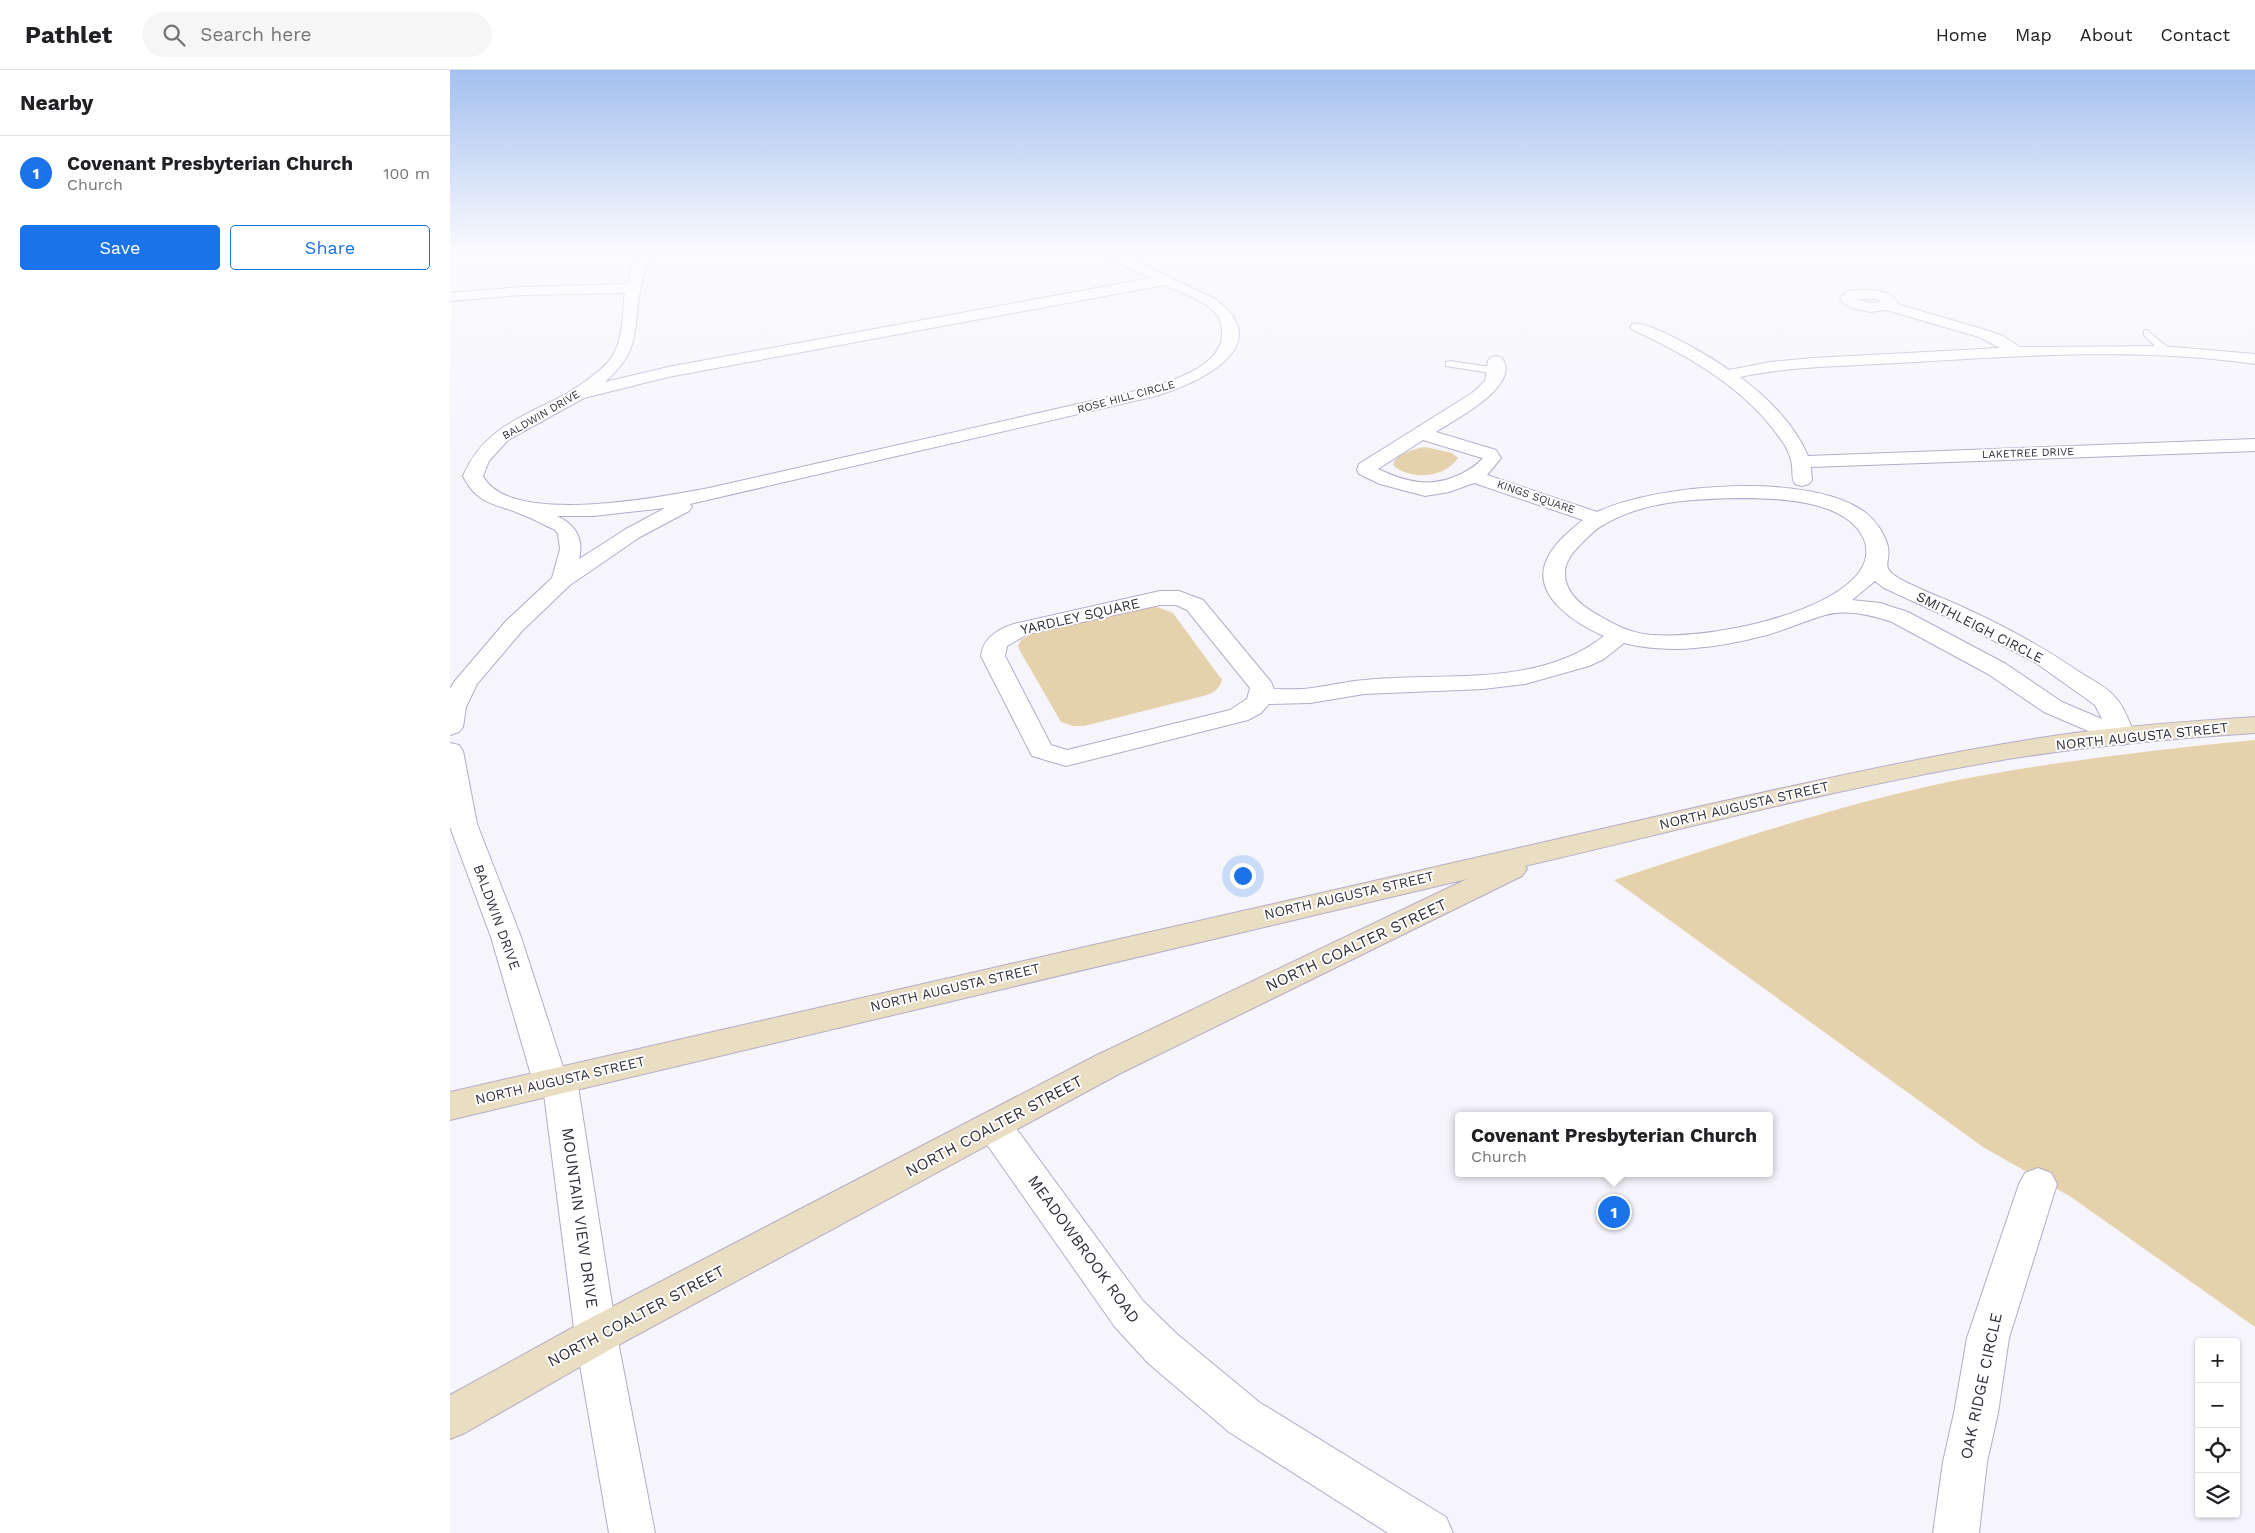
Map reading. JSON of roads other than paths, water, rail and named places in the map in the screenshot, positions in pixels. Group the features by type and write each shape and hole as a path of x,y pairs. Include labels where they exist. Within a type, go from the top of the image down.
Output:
{"main road":[{"name":"NORTH AUGUSTA STREET","path":"450,1106 1206,928 1826,786 2011,751 2205,728 2255,726"},
{"name":"NORTH COALTER STREET","path":"450,1418 596,1336 1173,1032 1437,907 1547,851"}],"street":[{"name":"BALDWIN DRIVE","path":"562,580 571,549 568,534 562,526 529,510 492,498 479,488 472,476 481,456 500,438 578,394 607,372 619,358 626,341 629,321"},
{"path":"578,394 694,368 945,321"},
{"name":"ROSE HILL CIRCLE","path":"529,510 601,510 650,505 709,494 1129,398 1190,378 1212,365 1224,354 1229,344 1230,327 1227,321"},
{"path":"1940,321 1997,339 2016,352"},
{"path":"1638,327 1700,357 1727,375 1768,412 1789,438 1801,462 1803,476 1800,496"},
{"path":"1727,375 1747,370 1788,365 2016,352 2167,352 2255,359"},
{"path":"619,358 654,367 694,368"},
{"name":"KINGS SQUARE","path":"1421,433 1490,454 1492,458 1490,463 1473,476 1437,490 1424,490 1366,470 1366,468 1388,452 1478,397 1493,383 1497,376 1497,366"},
{"name":"LAKETREE DRIVE","path":"1801,462 2255,445"},
{"name":"KINGS SQUARE","path":"1473,476 1598,519"},
{"name":"SMITHLEIGH CIRCLE","path":"1825,608 1854,589 1875,563 1878,550 1872,532 1863,522 1842,509 1800,496 1737,492 1689,495 1641,504 1598,519 1561,553 1555,570 1555,582 1560,593 1578,612 1598,625 1621,634 1656,642 1704,638 1763,628 1825,608 1843,606 1880,610 1900,617 1997,668 2053,707 2123,737"},
{"name":"ROSE HILL CIRCLE","path":"562,580 633,533 709,494"},
{"name":"SMITHLEIGH CIRCLE","path":"1875,563 1879,573 1892,582 2044,658 2106,701 2123,737"},
{"path":"450,727 453,707 466,682 514,626 562,580"},
{"name":"YARDLEY SQUARE","path":"1166,597 1179,598 1192,602 1201,612 1262,687 1262,697 1254,708 1239,715 1066,758 1042,750 992,653 997,642 1018,630 1136,602 1166,597"},
{"path":"1262,697 1310,696 1364,687 1483,682 1525,677 1581,661 1596,654 1621,634"},
{"name":"BALDWIN DRIVE","path":"450,751 463,824 506,937 555,1081"},
{"name":"MOUNTAIN VIEW DRIVE","path":"555,1081 596,1336 632,1533"},
{"name":"MEADOWBROOK ROAD","path":"994,1126 1129,1314 1163,1349 1244,1417 1430,1533"},
{"name":"OAK RIDGE CIRCLE","path":"1956,1533 1965,1462 1976,1413 1988,1338 2038,1184"}],"lane":[{"path":"2147,333 2167,352"},
{"path":"1450,364 1497,366"}],"place":[{"name":"Covenant Presbyterian Church","path":"1614,1212"}]}
